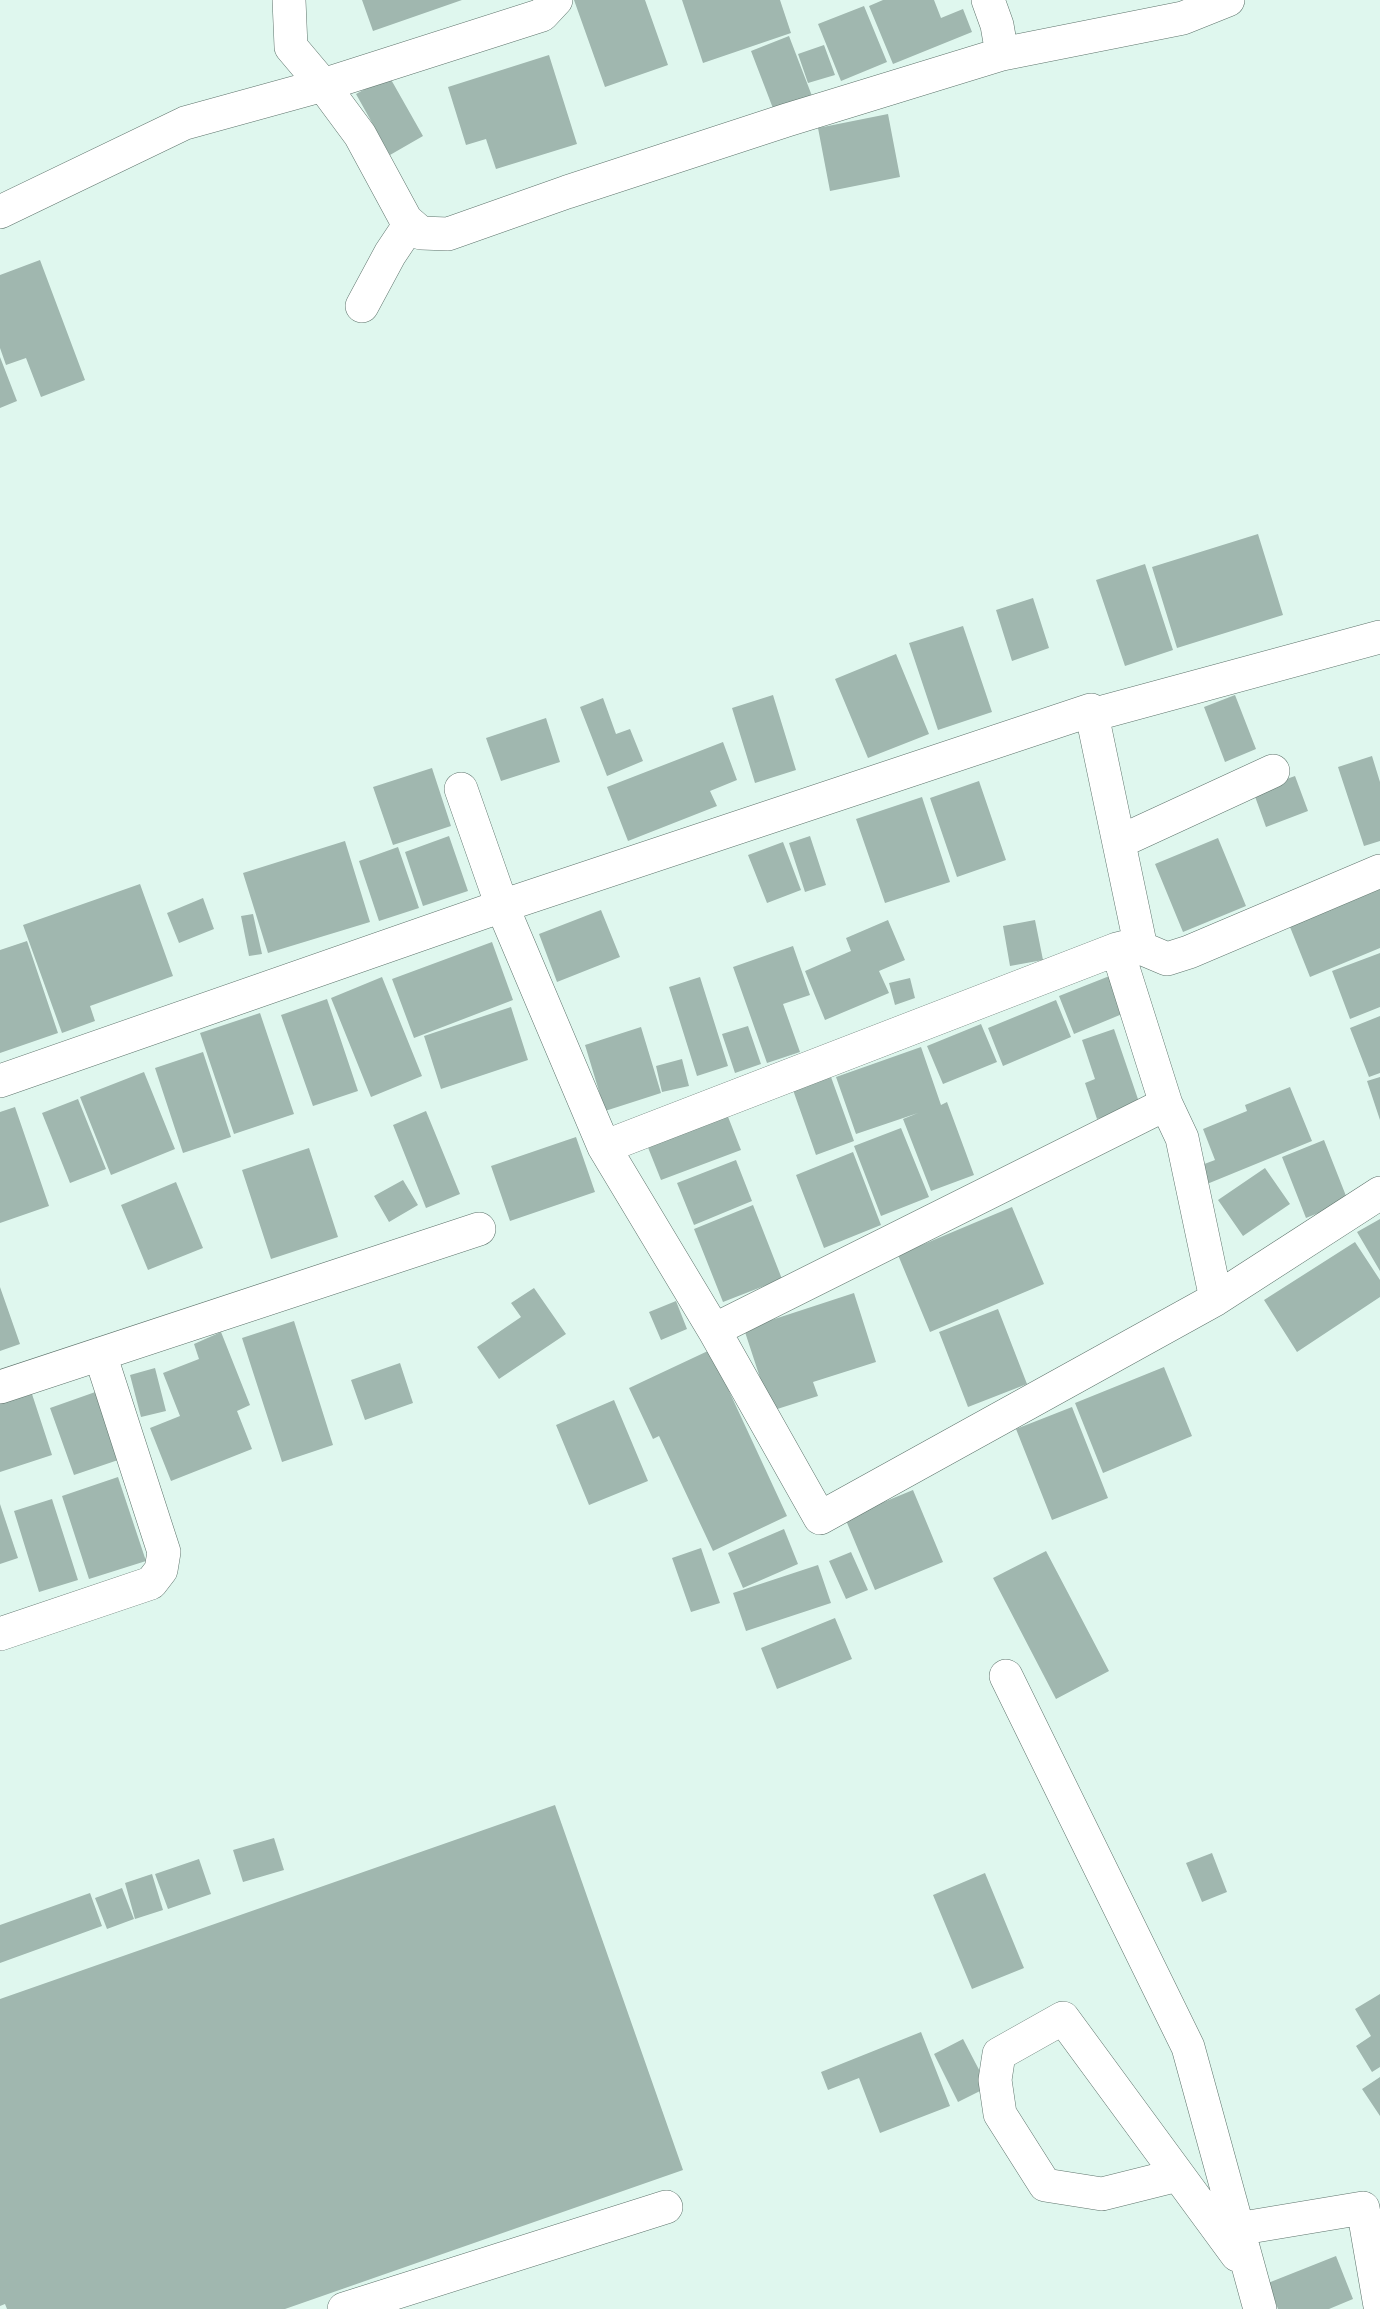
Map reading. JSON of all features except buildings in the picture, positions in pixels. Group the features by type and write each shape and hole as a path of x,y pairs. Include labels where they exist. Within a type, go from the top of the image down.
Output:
{"street":[{"path":"289,0 291,47 360,135 406,220 421,233 448,234 567,192 787,120 1002,54 1162,11 1183,18 1228,0"},
{"path":"0,212 184,123 323,86 542,15 556,0"},
{"path":"988,0 997,25 1002,54"},
{"path":"362,306 390,254 410,224"},
{"path":"1092,715 1380,637"},
{"path":"0,1081 502,906 1091,710 1119,842 1129,949 1166,1104 1182,1138 1216,1299"},
{"path":"1119,842 1273,771"},
{"path":"461,789 502,906 604,1147 714,1330 820,1518 1216,1299 1380,1193"},
{"path":"604,1147 1129,949 1167,959 1189,952 1380,871"},
{"path":"714,1330 1166,1104"},
{"path":"0,1387 479,1229"},
{"path":"0,1634 151,1583 161,1570 164,1552 100,1354"},
{"path":"1006,1676 1188,2047 1260,2309"},
{"path":"1178,2175 1102,2194 1045,2185 1000,2114 995,2080 999,2054 1063,2018 1178,2175 1250,2274"},
{"path":"344,2309 666,2207"},
{"path":"1237,2229 1363,2208 1380,2306"}]}
